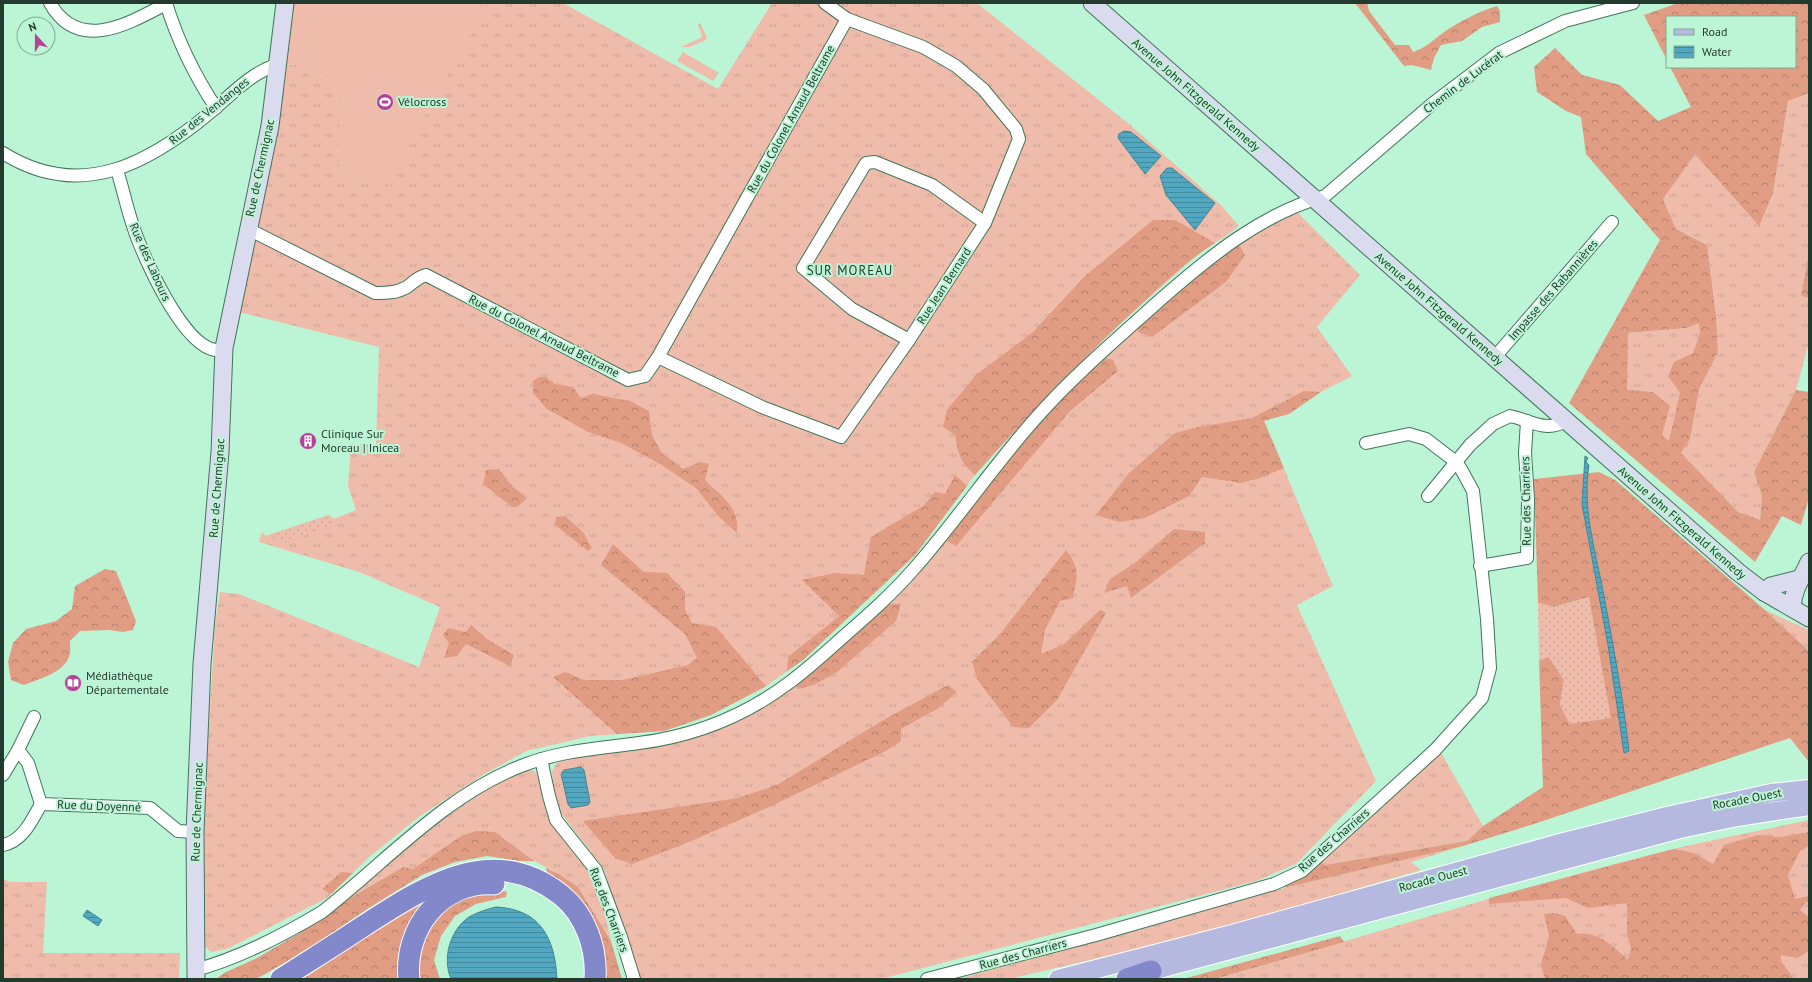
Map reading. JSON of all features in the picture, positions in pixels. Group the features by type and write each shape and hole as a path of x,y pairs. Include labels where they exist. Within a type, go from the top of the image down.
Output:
{"highway":[{"path":"281,979 429,886 461,874 496,870 526,876 548,886 567,900 578,912 587,931 594,951 596,979"},
{"path":"409,979 408,967 411,944 419,925 428,913 437,903 450,895 466,888 488,884 508,885 527,890 546,899 560,910 570,923 576,936 581,951 584,979"},
{"path":"1127,979 1151,971"}],"main road":[{"name":"Rocade Ouest","path":"1058,979 1232,934 1560,843 1667,816 1771,794 1809,789"},
{"name":"Rocade Ouest","path":"1119,979 1672,831 1737,817 1809,806"}],"street":[{"path":"50,3 57,15 72,27 96,31 111,29 126,24 166,3 183,47 206,93 216,108"},
{"name":"Rue de Chermignac","path":"196,974 195,832 202,664 220,459 224,348 270,126 279,64 285,3"},
{"name":"Rue Jean Bernard","path":"658,357 762,407 841,437 909,340 985,223 1019,140 1016,129 983,88 956,66 923,47 847,18 825,3"},
{"name":"Chemin de Lucérat","path":"196,974 244,953 315,916 344,895 384,859 444,810 500,776 541,759 563,753 596,747 638,744 689,734 739,714 791,681 876,608 913,570 1007,452 1037,417 1085,368 1184,279 1231,241 1304,202 1325,196 1432,104 1499,53 1565,21 1633,3"},
{"name":"Avenue John Fitzgerald Kennedy","path":"1095,4 1565,421 1738,572 1764,592 1804,612"},
{"name":"Rue du Colonel Arnaud Beltrame","path":"248,229 375,293 394,292 407,287 416,278 426,275 628,380 645,376 658,357 847,18"},
{"name":"Rue des Vendanges","path":"3,153 16,161 36,169 57,174 82,176 117,170 147,157 166,146 216,108 253,76 266,68 279,64"},
{"path":"909,340 852,309 804,268 866,164 875,162 932,185 985,223"},
{"name":"Rue des Labours","path":"117,170 140,245 168,303 202,344 217,350 224,348"},
{"name":"Impasse des Rabannières","path":"1494,358 1612,222"},
{"path":"1428,496 1470,445 1493,424 1510,416 1544,427 1559,425 1565,421"},
{"name":"Rue des Charriers","path":"1480,566 1527,558 1528,499 1525,453 1527,421"},
{"path":"1366,443 1409,434 1426,439 1456,462"},
{"name":"Rue des Charriers","path":"927,979 1096,935 1274,884 1302,871 1435,750 1482,698 1490,668 1487,619 1473,491 1456,462"},
{"path":"1804,612 1793,598 1799,579 1809,562"},
{"path":"1764,592 1771,586 1799,579"},
{"path":"3,775 18,750 34,717"},
{"name":"Rue du Doyenné","path":"3,845 14,841 22,835 41,804 28,763 18,750"},
{"name":"Rue des Charriers","path":"541,759 556,820 596,870 634,979"},
{"name":"Rue du Doyenné","path":"41,804 150,808 178,831 195,832"}],"green space":[{"name":"Vélocross","path":"285,3 489,3 425,115 389,189 388,182 382,174 371,185 361,182 343,172 339,166 340,116 337,95 324,71 316,66 279,64"},
{"path":"481,3 563,3 718,89 772,3 977,3 1129,124 1221,205 1239,226 1199,253 1099,343 1037,405 975,475 915,555 803,660 762,689 711,715 664,731 590,736 526,751 483,775 420,816 368,858 327,898 227,949 211,952 203,945 201,858 215,625 220,592 239,594 419,667 440,607 359,572 259,542 262,532 266,536 329,515 334,519 356,510 348,486 351,444 376,445 379,347 239,312 283,64 316,66 324,71 339,85 337,95 340,116 339,166 343,172 361,182"},
{"path":"1355,3 1367,3 1369,11 1395,45 1409,45 1413,52 1426,46 1444,32 1463,21 1490,8 1497,6 1500,11 1500,22 1482,27 1462,41 1441,45 1434,58 1431,70 1412,65 1404,66"},
{"path":"1678,3 1809,3 1809,93 1788,101 1773,193 1759,226 1695,154 1663,199 1676,229 1707,245 1716,317 1718,352 1699,389 1690,439 1681,453 1738,512 1760,520 1762,496 1754,472 1796,390 1809,392 1809,498 1801,525 1782,516 1755,562 1569,403 1660,240 1586,154 1581,117 1566,111 1537,92 1534,67 1555,48 1582,75 1620,85 1658,121 1691,107 1671,68 1796,68 1796,16 1666,16 1666,58 1644,15","holes":["1699,323 1700,333 1693,353 1674,362 1668,376 1680,393 1669,441 1662,435 1670,406 1653,392 1627,390 1628,333 1686,328"]},
{"path":"700,23 707,38 706,40 690,47 681,47 702,37 698,24"},
{"path":"683,52 719,73 713,81 677,61"},
{"path":"1809,93 1809,252 1801,296 1809,298 1809,342 1796,390 1754,472 1762,496 1760,521 1738,512 1662,435 1626,390 1628,333 1686,328 1707,245 1676,229 1663,199 1695,153 1758,225 1773,193 1788,101"},
{"path":"1295,210 1360,275 1317,327 1352,376 1264,421 1333,586 1297,605 1376,781 1296,864 1256,881 881,979 640,979 635,970 604,869 560,812 554,793 552,771 556,764 564,759 744,716 873,617 1092,365 1237,241"},
{"path":"1153,220 1175,220 1215,243 1193,258 1173,275 1092,351 975,475 960,457 955,435 943,427 947,410 976,375 1033,332 1085,276"},
{"path":"1237,241 1245,255 1226,282 1152,337 1138,332 1138,325"},
{"path":"1809,252 1809,298 1801,296"},
{"path":"1102,357 1113,360 1118,371 1070,411 956,546 947,541 970,506 1029,432"},
{"path":"539,377 546,377 555,384 573,387 581,398 593,394 630,401 649,411 652,435 661,452 683,469 700,462 709,464 705,480 723,497 732,509 736,516 737,533 719,517 696,488 660,464 621,443 588,432 547,409 533,393 533,381"},
{"path":"1304,391 1321,392 1289,414 1264,421 1284,468 1260,478 1241,483 1202,477 1189,496 1145,518 1119,522 1096,515 1129,473 1175,433 1198,427 1252,418"},
{"path":"499,469 512,486 527,498 517,507 512,507 483,484 486,470"},
{"path":"1599,472 1615,480 1765,610 1809,652 1809,762 1790,738 1534,824 1463,846 1284,888 1319,860 1325,865 1467,841 1483,826 1543,787 1539,660 1549,657 1564,680 1560,705 1589,597 1554,607 1538,603 1534,479"},
{"path":"955,475 967,486 915,555 803,660 787,671 788,657 839,616 802,580 835,573 864,575 871,537 923,506 935,492 945,494"},
{"path":"329,515 333,519 329,527 285,542 266,536"},
{"path":"565,516 583,532 592,548 588,551 554,524 557,517"},
{"path":"1174,529 1205,532 1205,543 1131,598 1127,586 1104,593 1110,579 1135,563"},
{"path":"613,544 644,572 667,573 685,592 685,610 692,623 716,627 766,686 711,715 664,731 617,734 553,677 565,672 584,680 623,680 688,665 697,658 685,634 601,565"},
{"path":"1066,550 1074,563 1077,573 1073,598 1060,601 1045,630 1041,654 1063,645 1100,610 1106,613 1057,700 1029,728 1013,727 977,679 972,662 1000,634"},
{"path":"105,569 116,571 136,621 133,630 123,632 109,630 80,631 70,641 69,657 62,667 50,675 24,685 11,680 8,662 13,643 26,629 56,621 72,609 75,586"},
{"path":"1589,597 1611,718 1569,724 1560,705 1564,680 1549,657 1539,660 1538,603 1554,607"},
{"path":"885,604 901,604 896,621 837,672 814,685 798,689 796,685"},
{"path":"1765,610 1809,630 1809,652 1805,647"},
{"path":"471,625 487,639 514,655 510,666 466,644 457,656 444,658 449,643 443,635 448,628 466,632"},
{"path":"948,685 957,692 937,709 901,729 901,741 884,752 769,807 682,845 632,864 615,858 583,821 738,798 777,785 885,719"},
{"path":"1440,751 1483,826 1467,841 1325,865 1319,860"},
{"path":"526,770 534,771 539,777 546,810 587,866 603,905 611,941 578,887 559,874 534,861 494,832 413,869 403,867 345,901 427,830 483,790"},
{"path":"1809,820 1809,979 1215,979 1558,879 1690,845"},
{"path":"476,831 495,832 534,861 519,861 487,856 455,862 422,875 369,908 304,952 256,979 216,979 224,973 257,958 298,934 345,901 403,867 413,869 461,836"},
{"path":"1809,832 1809,846 1800,851 1788,875 1795,899 1809,896 1809,903 1805,902 1800,910 1809,917 1809,951 1797,958 1781,955 1781,961 1794,979 1545,979 1541,965 1549,936 1544,914 1555,913 1565,916 1577,934 1585,933 1599,937 1628,960 1631,949 1627,934 1627,903 1588,908 1566,898 1489,904 1489,898 1674,849 1694,853 1713,864 1724,845 1758,835 1781,837"},
{"path":"1463,846 1411,862 1421,870 1138,953 1108,956 1009,979 958,979 1284,888"},
{"path":"546,868 559,874 578,887 611,941 622,979 604,979 595,929 574,893 547,872"},
{"path":"341,872 353,873 331,894 322,889"},
{"path":"3,878 9,882 47,882 43,953 180,953 179,979 3,979"},
{"path":"437,887 403,979 291,979"},
{"path":"497,889 507,892 506,897 476,904 455,916 441,936 434,960 440,979 419,979 420,941 429,924 460,897"},
{"path":"1340,936 1344,942 1215,979 1183,979"}],"water":[{"path":"1124,131 1131,132 1161,156 1145,174 1118,138 1119,134"},
{"path":"1167,168 1172,168 1215,203 1195,230 1166,195 1160,176"},
{"path":"1585,456 1588,458 1586,462 1589,465 1587,497 1590,528 1614,651 1627,731 1629,751 1624,753 1608,645 1582,504"},
{"path":"581,767 584,770 590,802 588,805 571,808 568,804 561,774 564,770"},
{"path":"496,907 524,913 542,928 553,951 557,979 451,979 447,962 450,945 457,929 469,917"},
{"path":"87,910 102,920 98,926 83,916"}],"place":[{"name":"Vélocross","path":"385,102"},
{"name":"Clinique Sur Moreau | Inicea","path":"308,441"},
{"name":"Médiathèque Départementale","path":"73,683"}],"district":[{"name":"SUR MOREAU","path":"850,270"}]}
